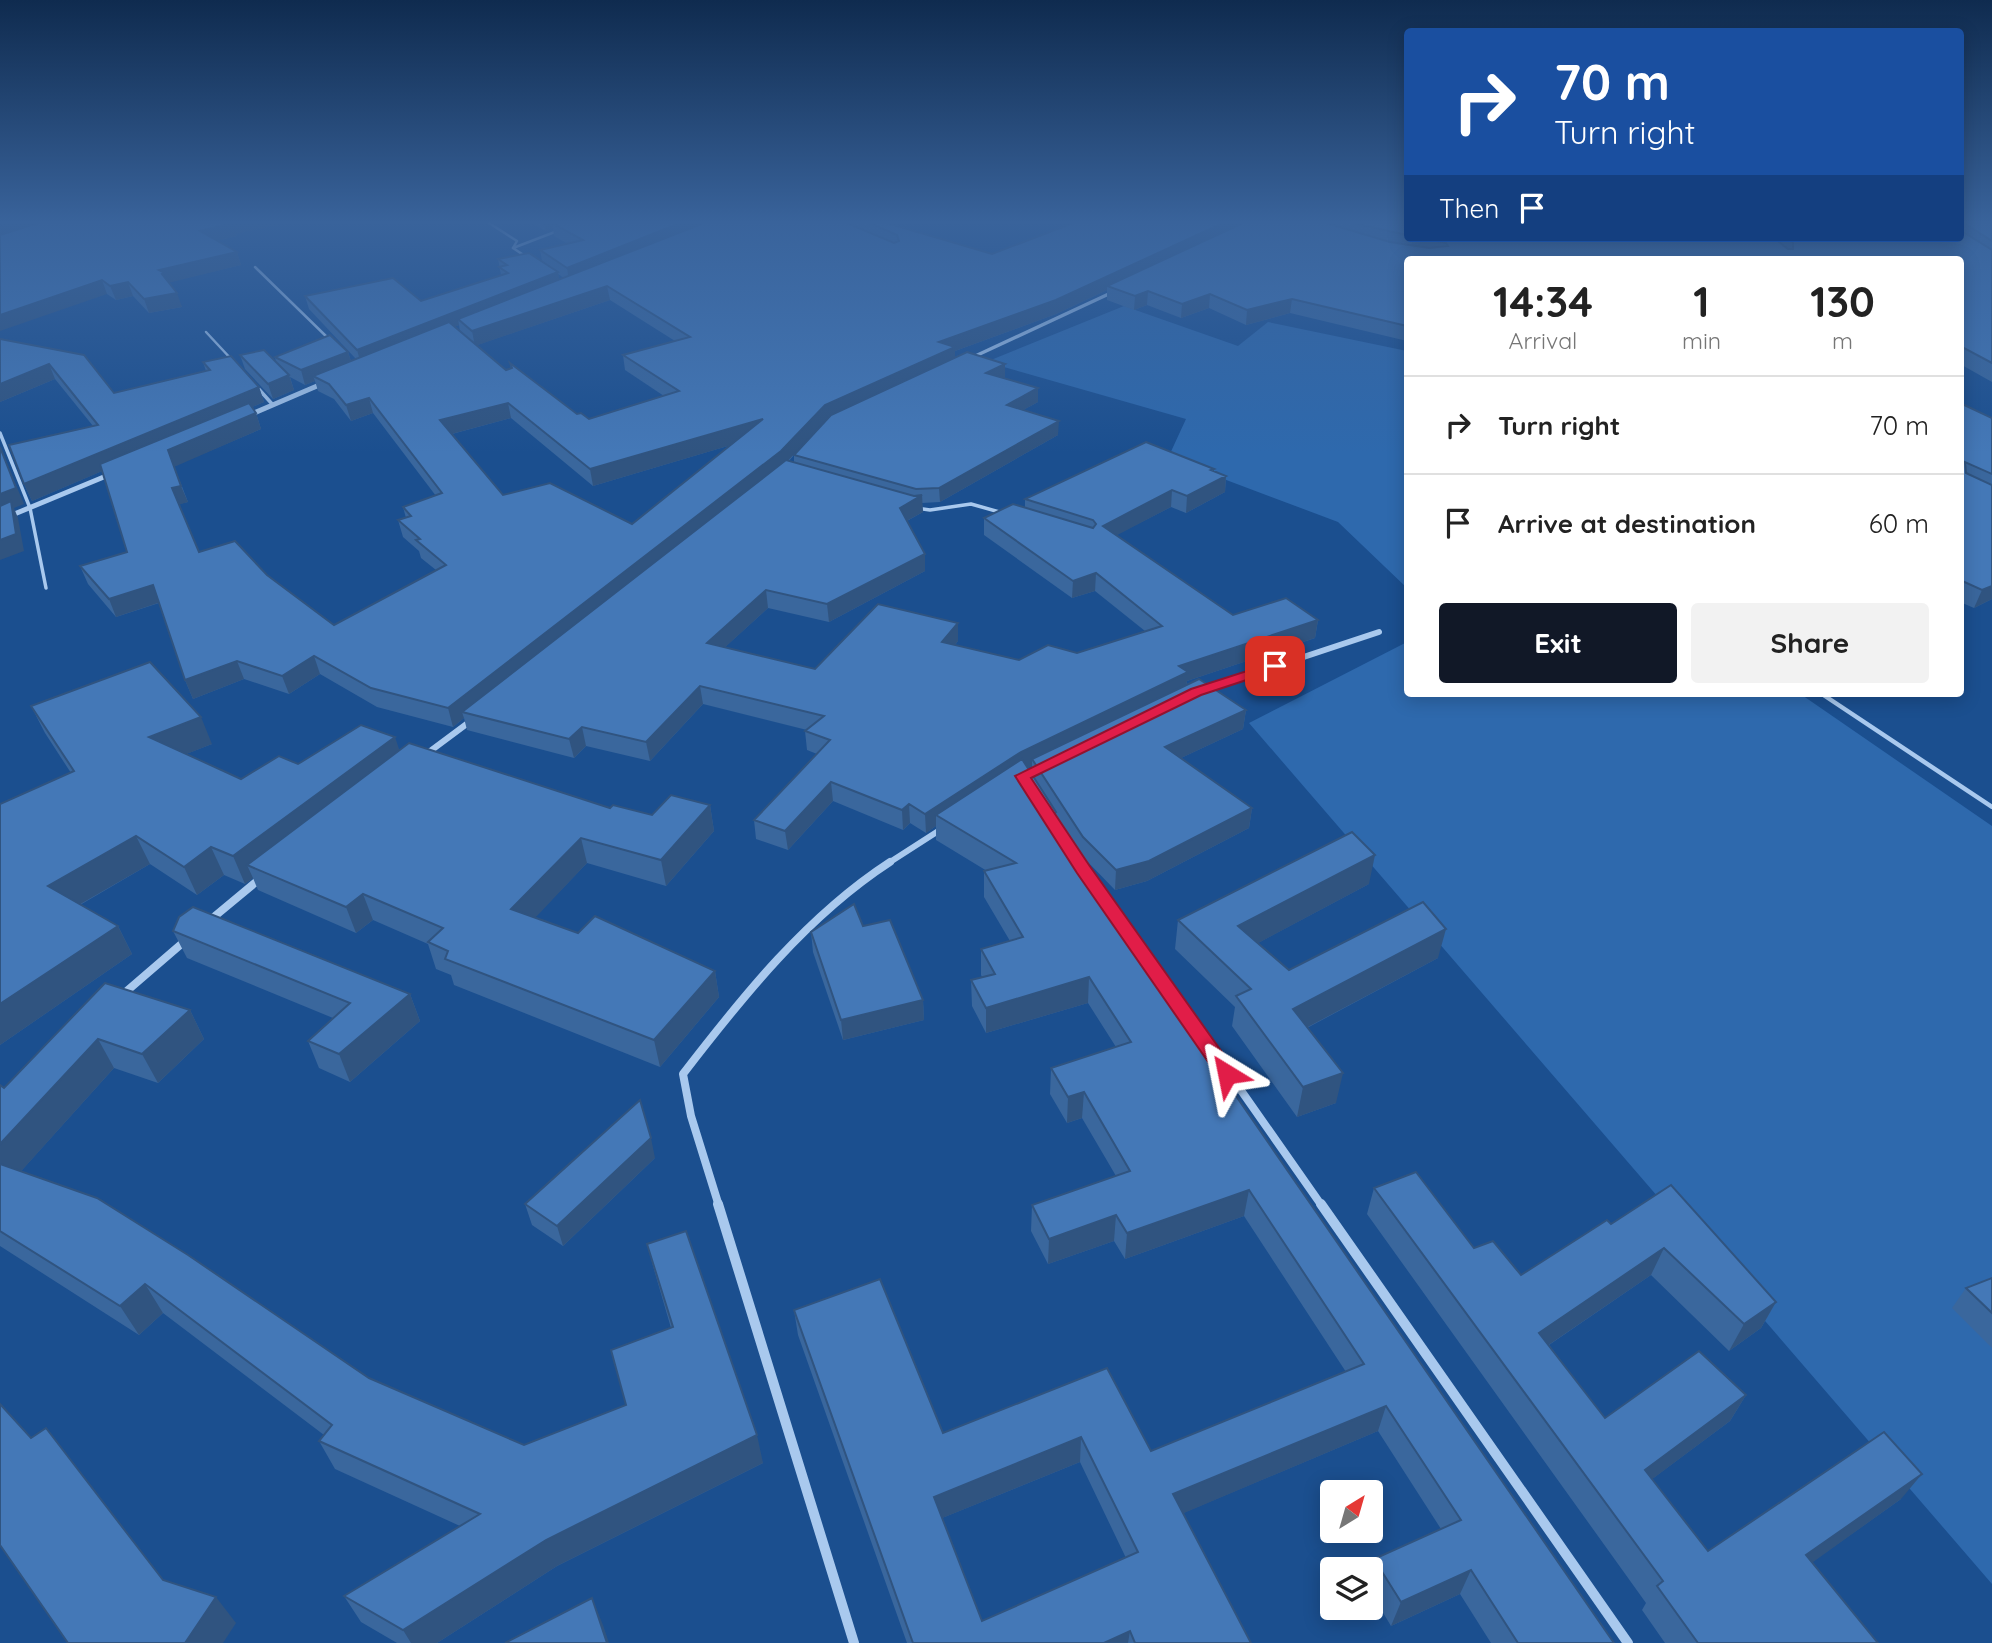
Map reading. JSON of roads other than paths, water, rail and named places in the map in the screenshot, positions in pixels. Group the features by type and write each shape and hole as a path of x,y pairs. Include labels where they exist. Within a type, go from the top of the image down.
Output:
{"street":[{"path":"969,360 1097,300"},
{"path":"237,420 334,379"},
{"path":"0,520 116,471"},
{"path":"1196,692 1379,632"},
{"path":"419,760 483,711"},
{"path":"1045,811 1083,869 1628,1643"},
{"path":"854,1643 691,1116 683,1074 718,1028 793,944 866,879 956,820"},
{"path":"206,923 267,873"},
{"path":"117,1000 196,931"}],"lane":[{"path":"288,300 330,341"},
{"path":"206,332 240,368"},
{"path":"248,377 273,405"},
{"path":"0,433 30,508 46,588"},
{"path":"903,505 930,510 971,504 1015,517"},
{"path":"1827,697 1992,807"}]}
